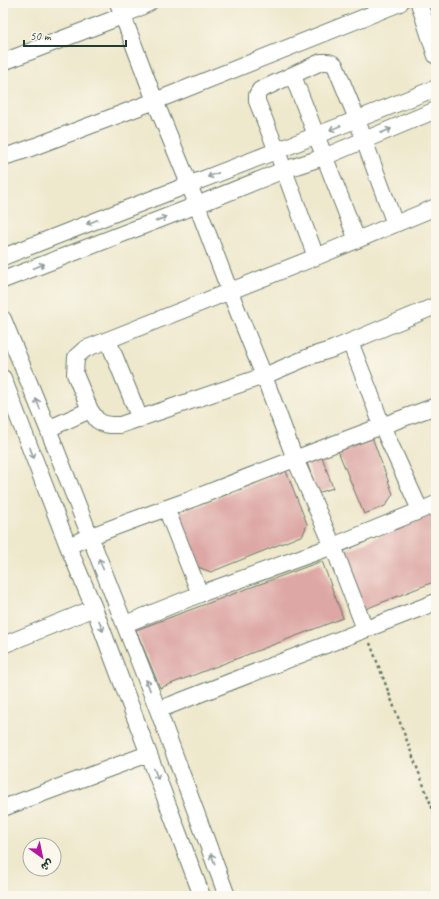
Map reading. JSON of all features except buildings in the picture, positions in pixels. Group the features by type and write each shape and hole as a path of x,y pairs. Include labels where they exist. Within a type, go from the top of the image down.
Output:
{"street":[{"path":"3,62 120,9 149,3"},
{"path":"3,157 155,101 400,3"},
{"path":"419,3 436,56"},
{"path":"120,9 295,459 333,546 365,629"},
{"path":"316,257 278,151 257,101 257,95 260,90 321,62 331,62 335,65 395,224"},
{"path":"292,76 357,240"},
{"path":"3,257 189,184 278,151 436,88"},
{"path":"3,280 284,170 324,157 436,110"},
{"path":"435,310 311,356 264,376 120,425 104,424 97,420 90,410 75,374 76,357 85,349 230,292 436,207"},
{"path":"3,319 125,624 165,728 226,896"},
{"path":"108,340 140,419"},
{"path":"350,342 382,426 420,510"},
{"path":"3,378 68,546 94,608 202,896"},
{"path":"68,546 90,536 436,406"},
{"path":"48,429 90,410"},
{"path":"125,624 200,594 333,546 436,504"},
{"path":"166,508 200,594"},
{"path":"158,710 436,602"},
{"path":"3,645 94,608"},
{"path":"142,736 165,728"},
{"path":"3,808 148,754"}],"path":[{"path":"365,629 436,818"}]}
